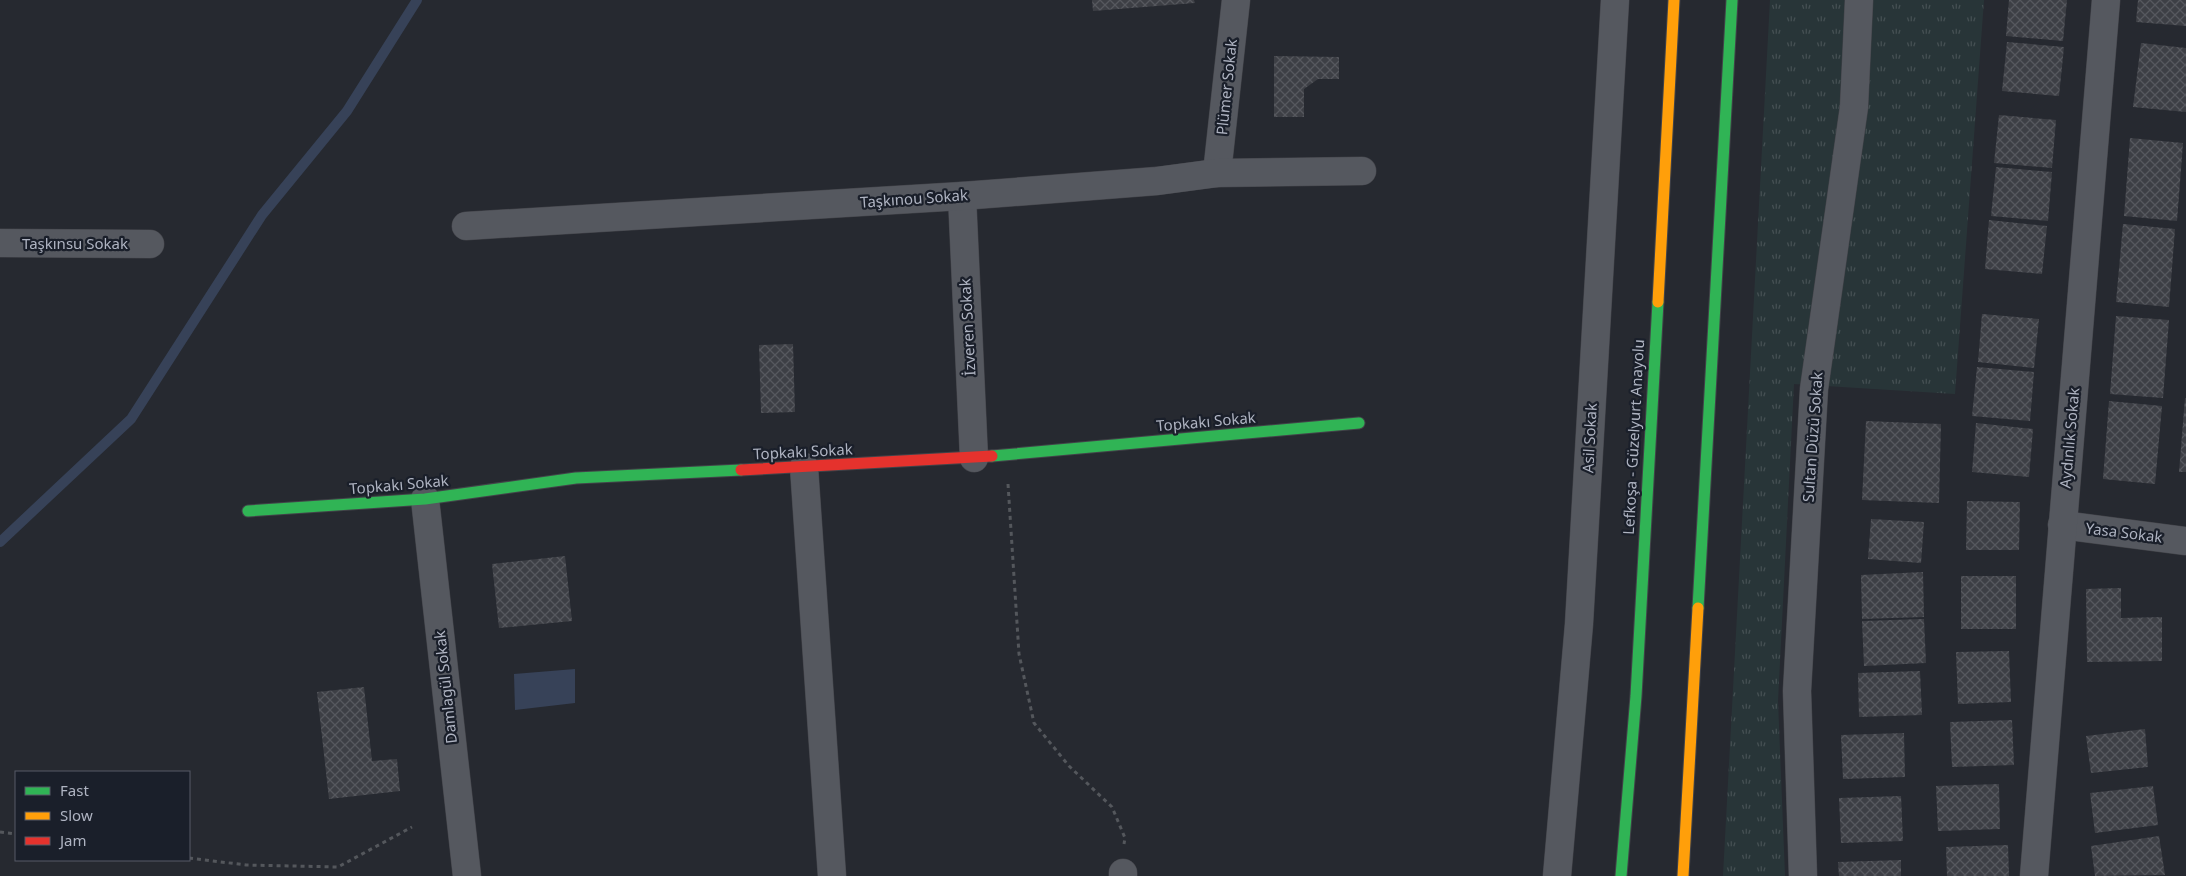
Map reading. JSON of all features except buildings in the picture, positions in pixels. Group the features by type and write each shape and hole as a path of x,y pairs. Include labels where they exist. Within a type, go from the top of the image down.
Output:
{"main road":[{"name":"Lefkoşa - Güzelyurt Anayolu","path":"1621,876 1636,696 1674,0"},
{"path":"1683,876 1732,0"},
{"name":"Topkakı Sokak","path":"248,511 426,499 576,478 1006,456 1359,424"}],"street":[{"name":"Plümer Sokak","path":"1217,174 1236,0"},
{"name":"Asil Sokak","path":"1557,876 1579,624 1615,0"},
{"name":"Sultan Düzü Sokak","path":"1804,876 1797,691 1814,389 1854,107 1859,0"},
{"name":"Aydınlık Sokak","path":"2034,876 2106,0"},
{"name":"Taşkınou Sokak","path":"466,226 962,196 1157,181 1217,174 1362,171"},
{"name":"İzveren Sokak","path":"962,196 974,458"},
{"name":"Taşkınsu Sokak","path":"0,243 150,244"},
{"path":"804,467 832,876"},
{"name":"Damlagül Sokak","path":"426,499 467,876"},
{"name":"Yasa Sokak","path":"2062,525 2186,541"}],"path":[{"path":"1006,456 1019,654 1034,723 1069,766 1112,807 1125,838 1123,874"},
{"path":"190,858 246,865 338,866 412,827"},
{"path":"0,832 15,834"}],"green space":[{"path":"1770,0 1984,0 1955,394 1794,384 1778,701 1785,876 1723,876"}],"water":[{"path":"575,669 575,703 515,710 514,674"}],"waterway":[{"path":"0,542 131,419 262,215 347,111 417,0"}],"traffic: fast":[{"path":"1698,608 1732,0"},
{"path":"1621,876 1636,696 1658,302"},
{"path":"992,456 1359,423"},
{"path":"248,511 425,499 576,478 741,470"}],"traffic: slow":[{"path":"1658,302 1674,0"},
{"path":"1683,876 1698,608"}],"traffic: jam":[{"path":"741,470 992,456"}]}
